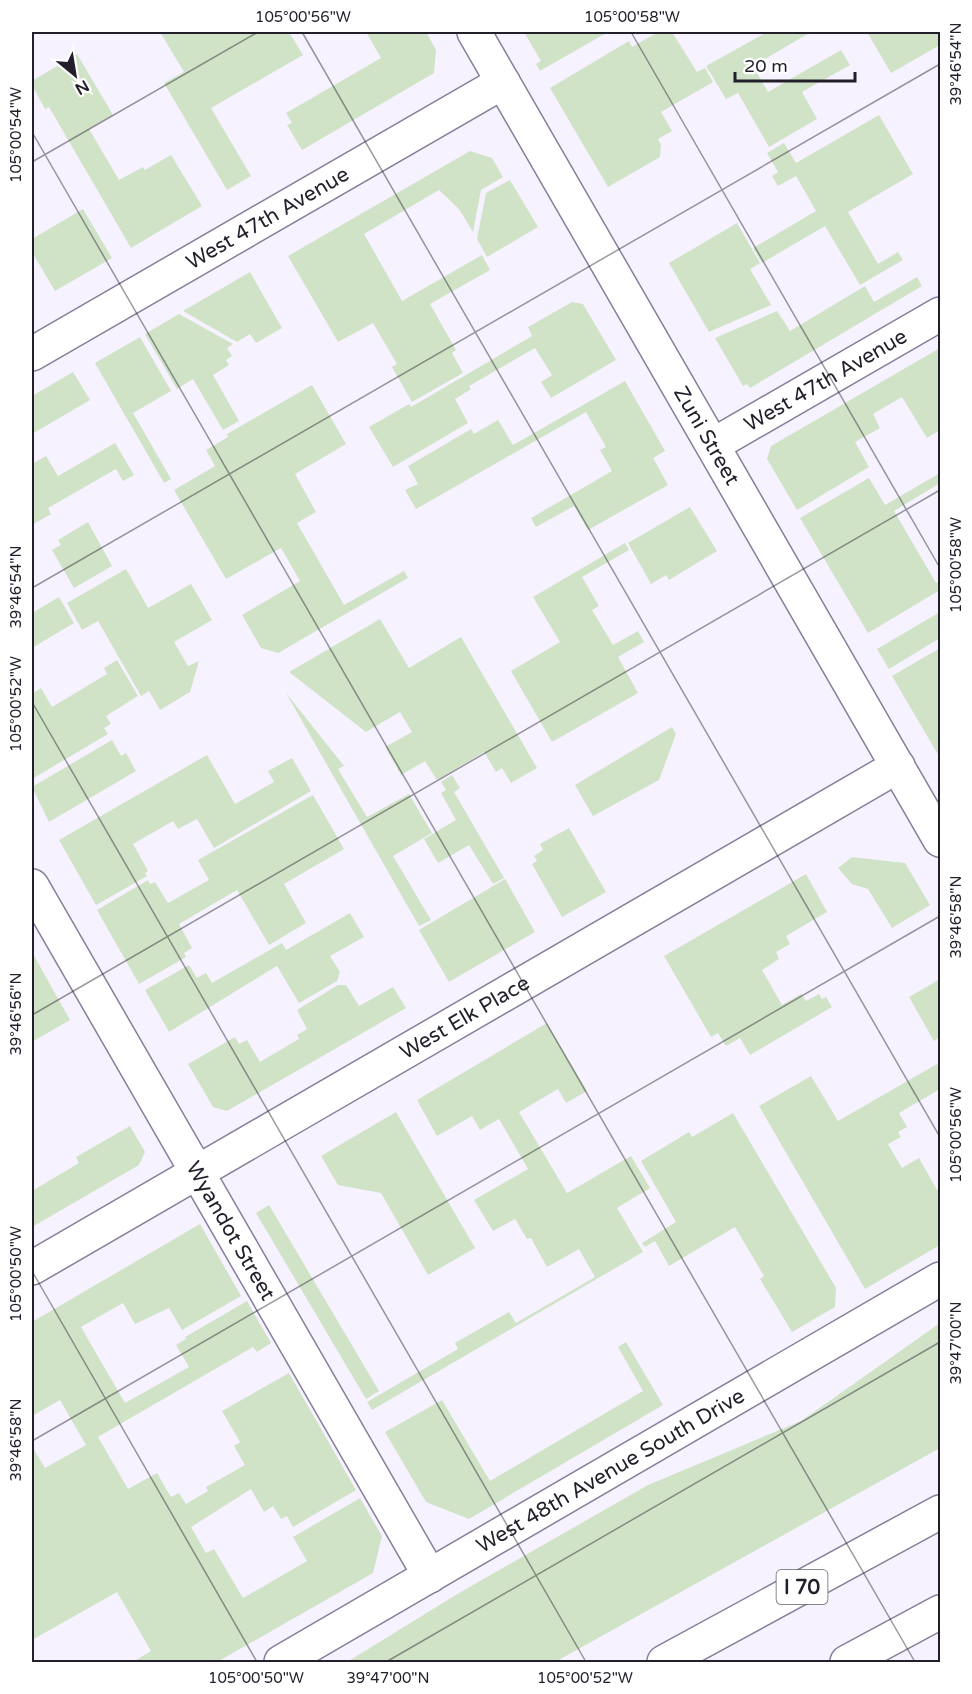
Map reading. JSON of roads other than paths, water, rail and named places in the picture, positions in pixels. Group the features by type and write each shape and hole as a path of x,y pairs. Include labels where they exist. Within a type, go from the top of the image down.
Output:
{"main road":[{"name":"Zuni Street","path":"474,32 940,840"},
{"name":"West 47th Avenue","path":"32,354 502,82"},
{"name":"West 47th Avenue","path":"712,446 940,315"},
{"name":"West Elk Place","path":"32,1268 898,766"},
{"name":"Wyandot Street","path":"32,886 430,1576"},
{"name":"West 48th Avenue South Drive","path":"281,1662 940,1279"},
{"name":"I 70","path":"664,1662 940,1512"},
{"path":"847,1662 940,1612"}]}
